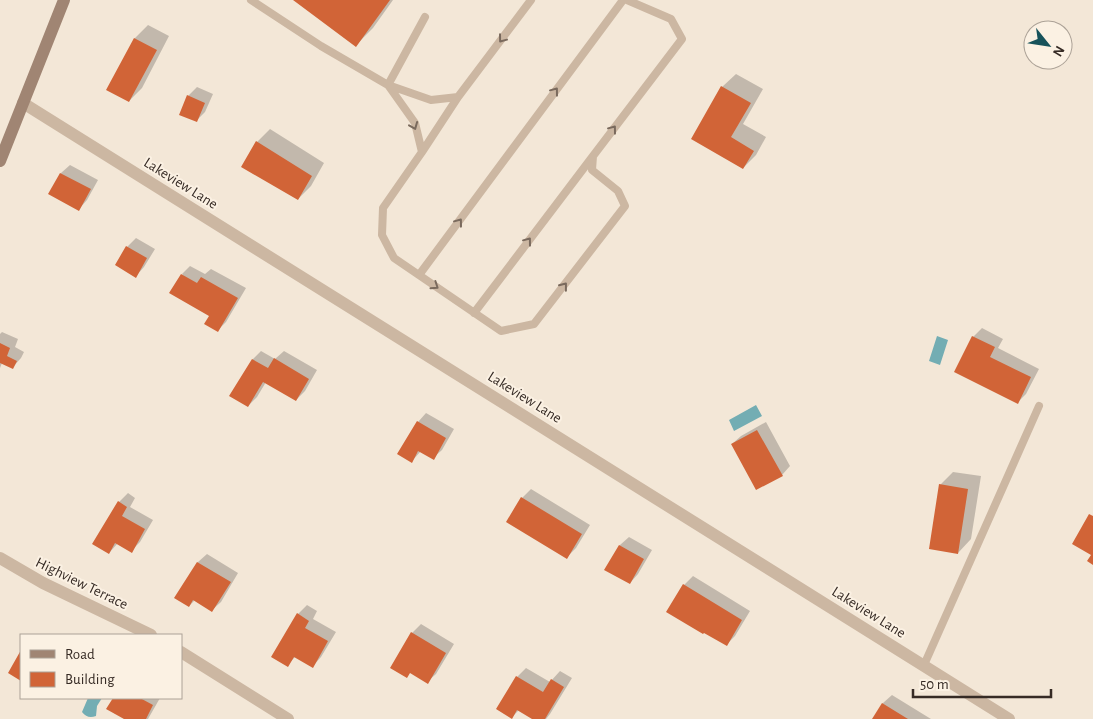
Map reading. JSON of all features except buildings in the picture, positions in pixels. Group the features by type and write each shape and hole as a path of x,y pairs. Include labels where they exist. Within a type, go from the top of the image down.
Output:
{"main road":[{"path":"0,161 64,0"}],"street":[{"name":"Lakeview Lane","path":"24,103 1009,719"},
{"name":"Highview Terrace","path":"0,558 43,583 149,634"},
{"path":"182,653 288,719"}],"lane":[{"path":"251,0 321,46 388,85 431,100 458,97"},
{"path":"531,0 458,97 383,208 382,235 394,258 501,331 534,324 625,206 618,192 592,170 593,156"},
{"path":"419,275 625,0 671,19 682,39 474,313"},
{"path":"388,85 425,17"},
{"path":"388,85 415,123 422,152"},
{"path":"924,665 1038,406"}],"water":[{"path":"937,336 948,340 940,365 929,361"},
{"path":"756,405 762,416 734,431 729,420"},
{"path":"88,699 101,699 97,706 96,716 88,717 82,712"}]}
